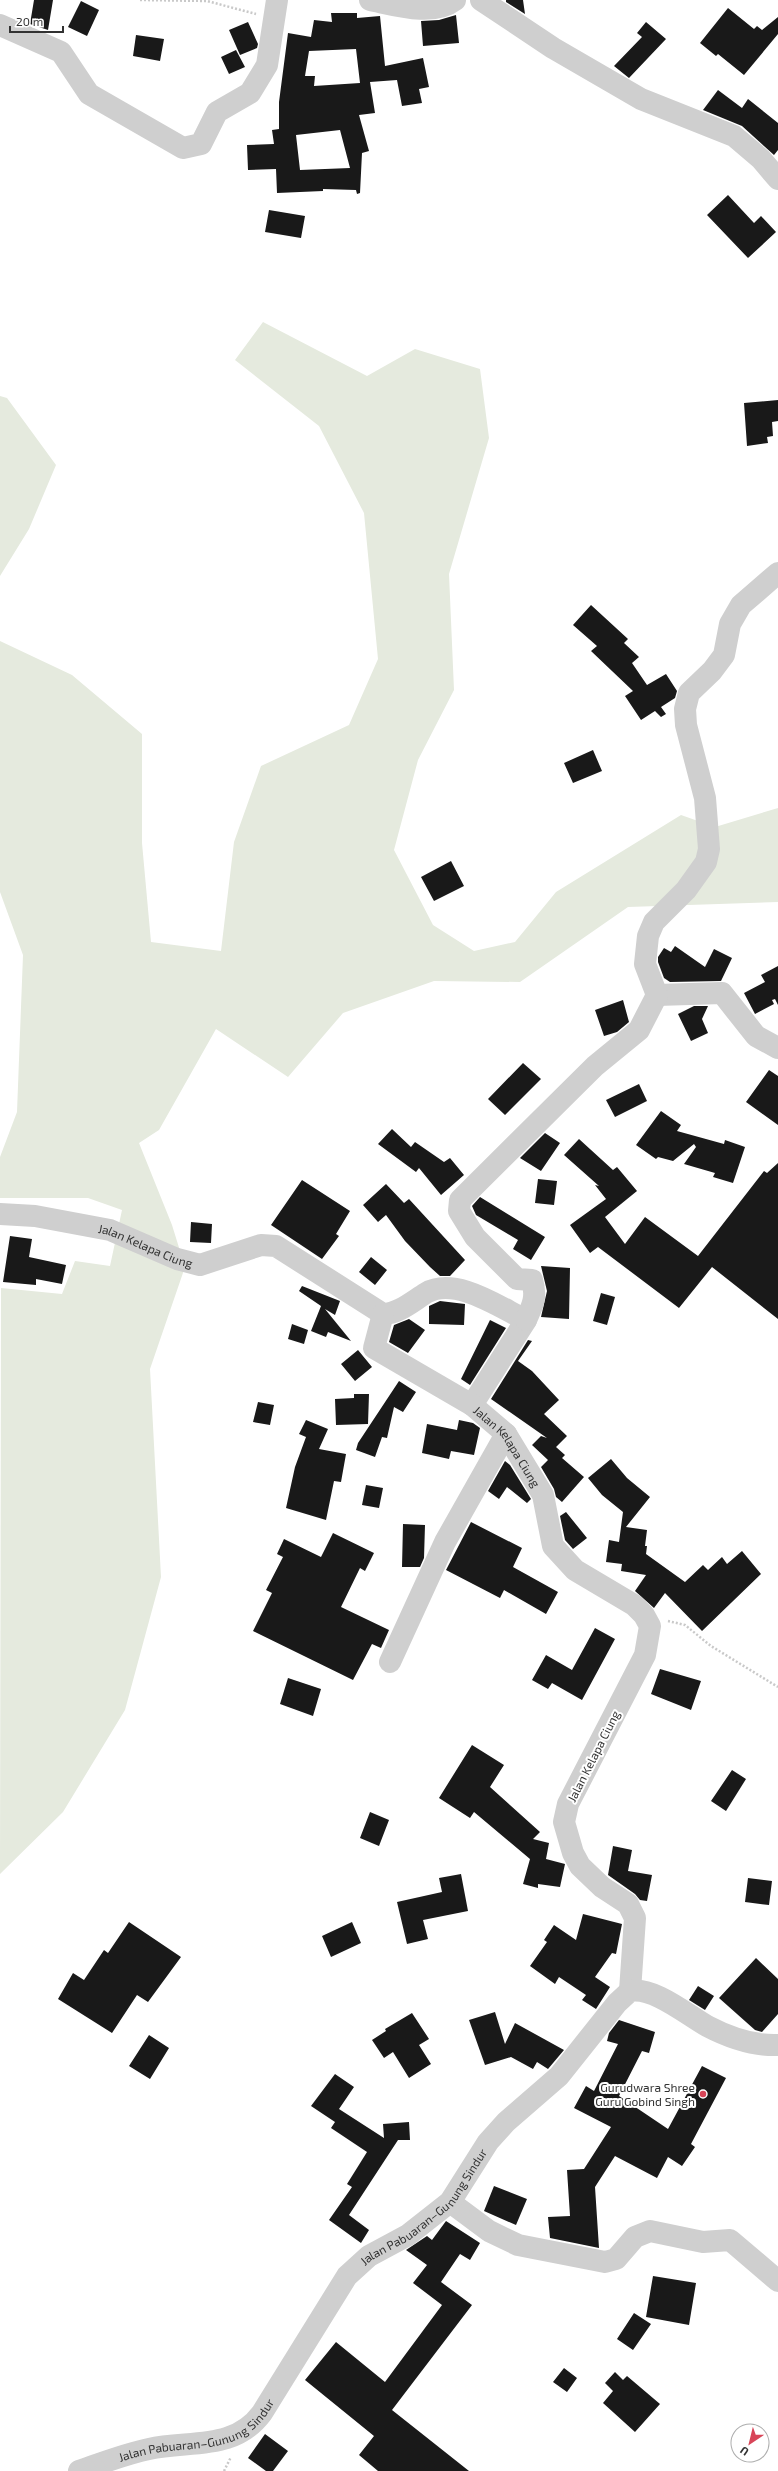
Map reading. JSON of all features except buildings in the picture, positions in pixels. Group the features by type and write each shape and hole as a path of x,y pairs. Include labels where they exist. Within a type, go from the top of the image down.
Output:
{"street":[{"path":"370,0 424,9 444,6 455,0"},
{"path":"481,0 553,48 642,98 734,136 761,159 778,179"},
{"path":"0,25 61,52 89,94 184,148 201,144 217,112 250,93 267,65 276,9"},
{"path":"778,573 741,605 730,624 724,655 712,671 689,693 684,709 686,725 705,798 709,849 706,862 686,890 654,922 648,936 645,964 657,995 722,993 756,1036 778,1048"},
{"name":"Jalan Kelapa Ciung","path":"630,1991 635,1918 628,1904 602,1887 580,1866 572,1853 564,1822 568,1804 645,1655 650,1626 644,1615 634,1605 575,1570 553,1546 543,1495 506,1434 472,1405 526,1320 535,1298 532,1280 517,1280 475,1236 459,1211 460,1200 595,1066 639,1030 657,995"},
{"name":"Jalan Kelapa Ciung","path":"0,1214 35,1216 110,1230 177,1259 200,1265 261,1245 276,1246 383,1314"},
{"path":"472,1405 374,1348 383,1314 392,1314 434,1289 448,1288 462,1290 526,1320"},
{"path":"390,1662 445,1542 506,1434"},
{"path":"630,1991 648,1991 726,2034 757,2044 778,2045"},
{"name":"Jalan Pabuaran–Gunung Sindur","path":"78,2471 150,2448 230,2439 249,2429 262,2413 347,2276 369,2256 408,2235 450,2202 488,2142 506,2122 559,2076 617,2003 630,1991"},
{"path":"450,2202 489,2231 518,2245 590,2260 605,2262 616,2259 635,2237 650,2231 703,2242 730,2240 778,2281"}],"path":[{"path":"140,0 207,2 276,9"},
{"path":"644,1615 685,1625 711,1646 778,1686"}],"shaded area":[{"path":"263,322 367,376 415,349 480,369 489,438 449,574 454,690 418,760 394,850 433,925 474,951 515,942 556,892 681,815 715,827 778,808 778,902 628,907 520,982 434,981 343,1013 288,1077 216,1029 159,1130 139,1143 172,1225 185,1267 150,1369 161,1577 125,1710 63,1812 0,1874 1,1288 62,1294 75,1261 110,1266 122,1210 88,1198 0,1198 0,1157 17,1112 23,955 0,892 0,641 72,675 142,734 142,843 151,942 221,951 234,842 261,766 349,725 378,659 364,513 319,426 235,360"},
{"path":"0,396 7,398 56,465 29,529 0,576"}],"place":[{"name":"Gurudwara Shree Guru Gobind Singh","path":"703,2094"}]}
